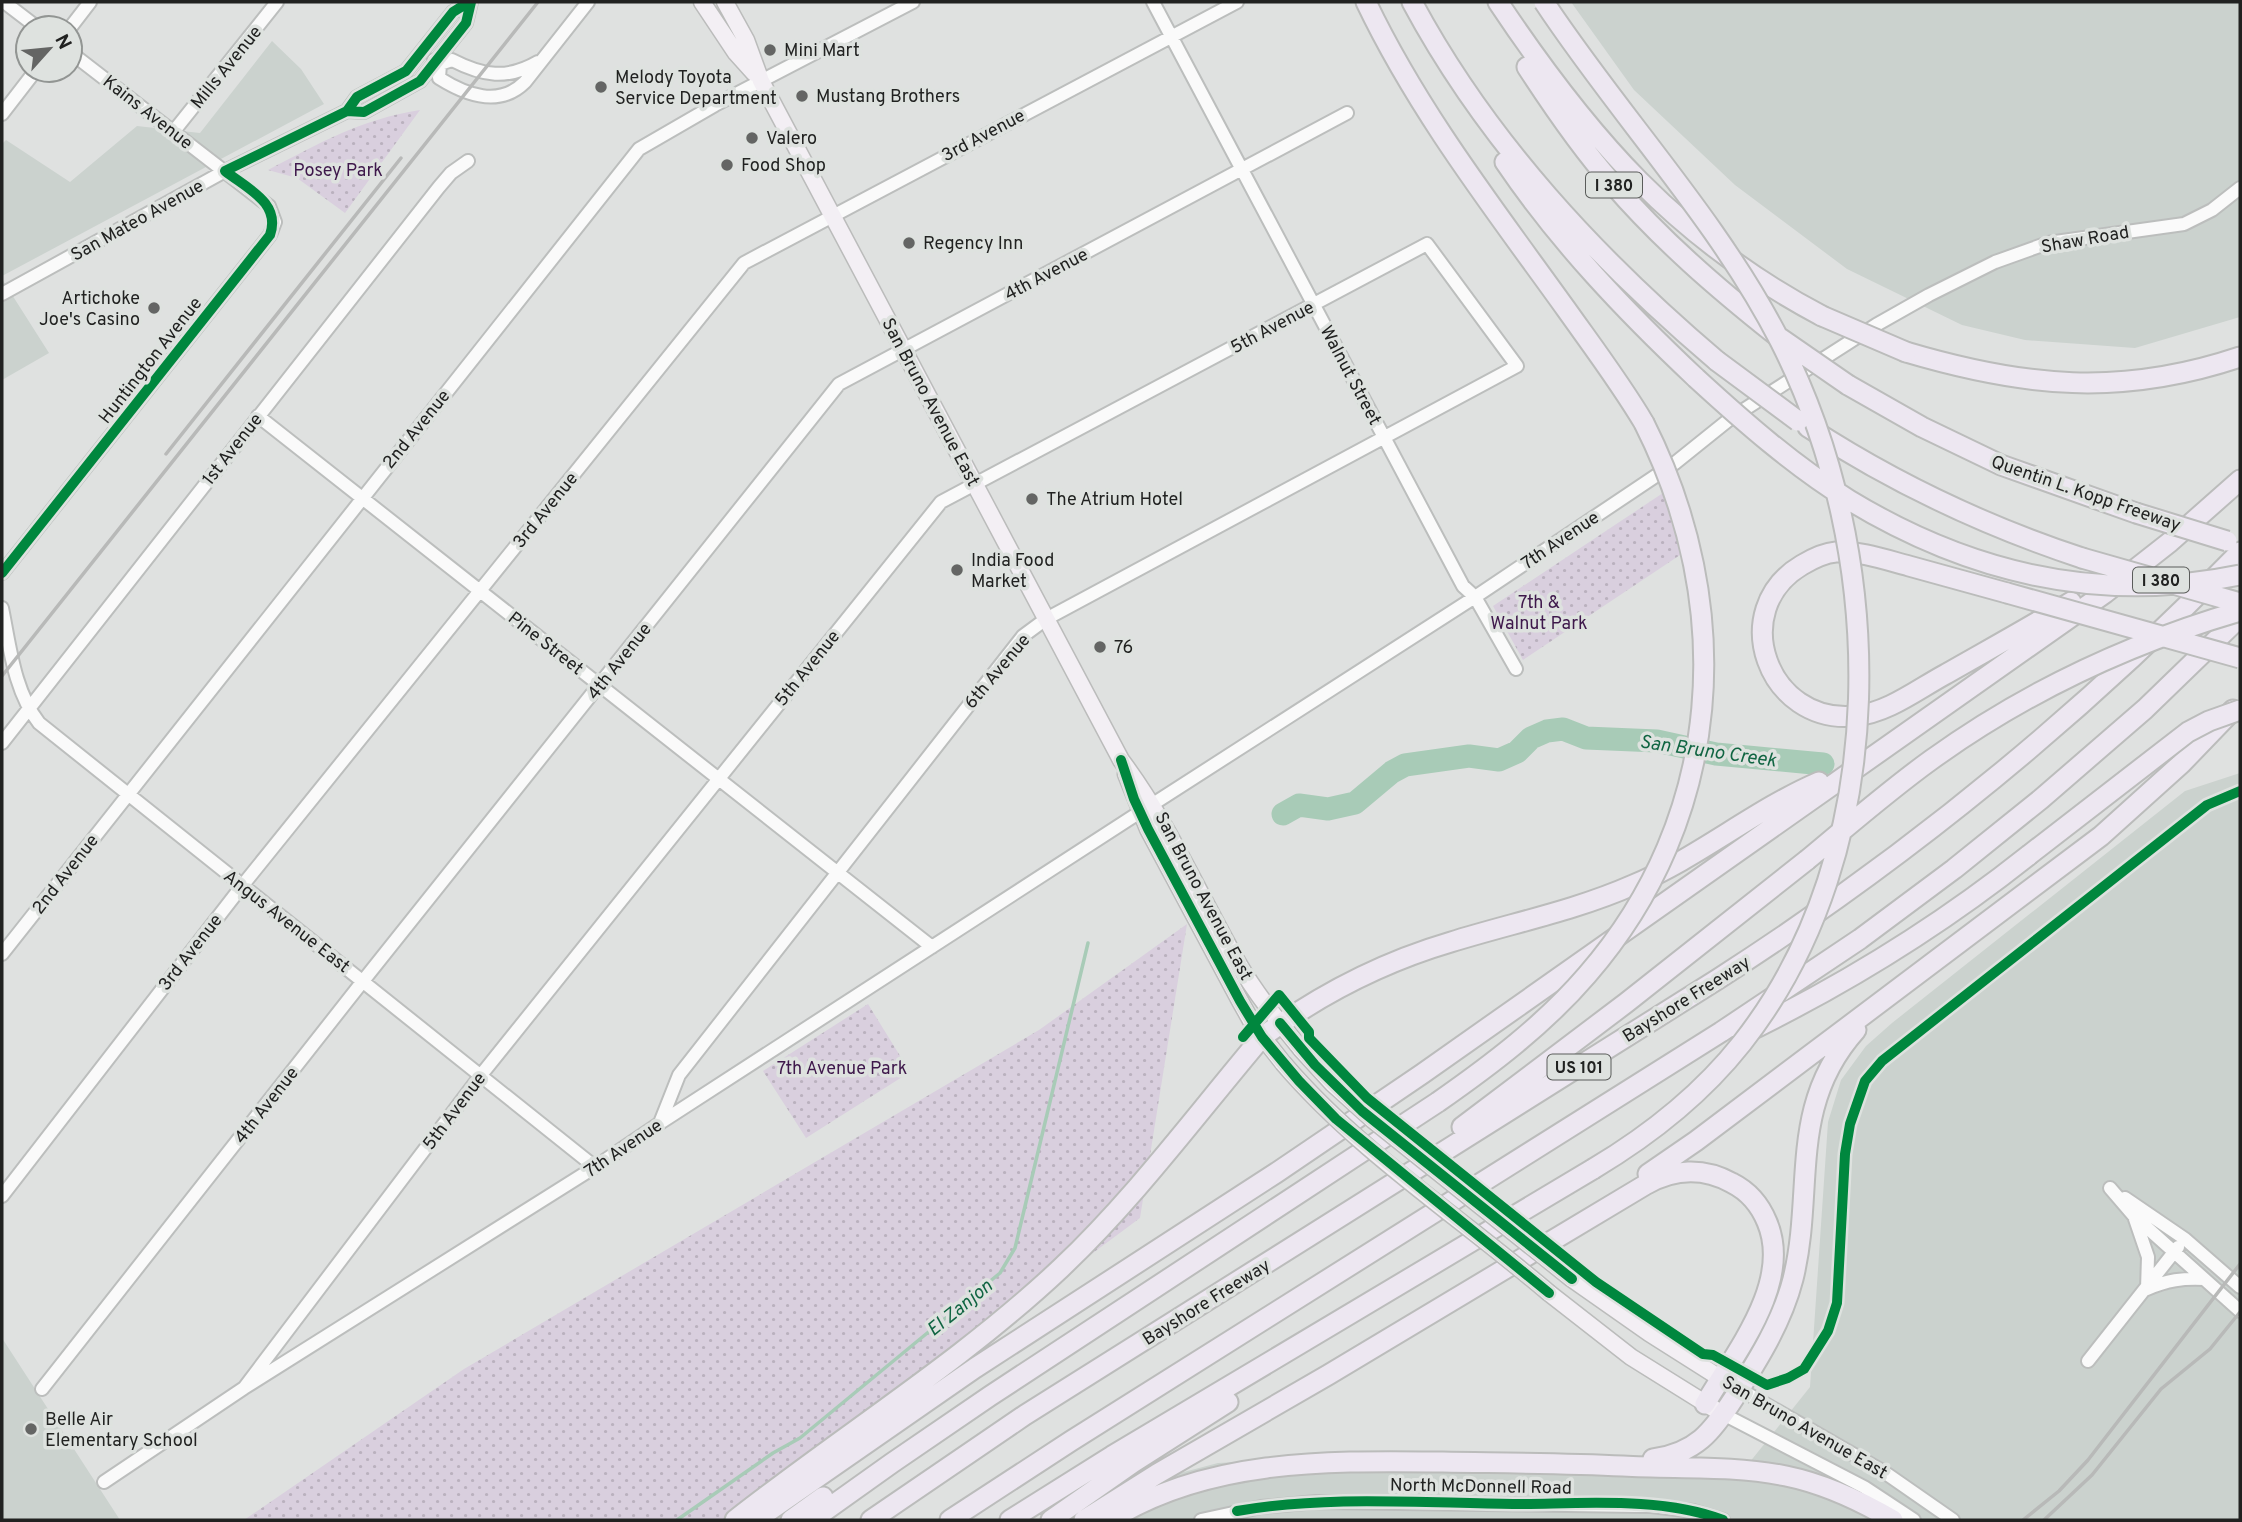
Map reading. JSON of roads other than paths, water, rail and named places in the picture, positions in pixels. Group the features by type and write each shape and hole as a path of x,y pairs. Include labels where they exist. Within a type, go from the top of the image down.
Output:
{"highway":[{"path":"812,1520 892,1462 1485,1069 1547,1016 1587,976 1613,943 1656,871 1673,831 1695,758 1705,671 1700,597 1690,542 1678,501 1644,424 1616,378 1450,147 1392,54 1366,2"},
{"name":"I 380","path":"1412,2 1430,35 1497,133 1566,218 1638,292 1717,361 1798,421 1878,470 1964,513 2082,558 2240,603"},
{"name":"Quentin L. Kopp Freeway","path":"1488,2 1555,110 1612,184 1686,259 1777,336 1848,385 1922,427 2001,465 2136,513 2237,545"},
{"path":"1498,2 1543,69 1628,171 1695,233 1741,268 1822,316 1906,352 2000,377 2115,383 2189,372 2240,356"},
{"path":"1010,1520 1112,1456 1593,1169 1663,1122 1714,1076 1757,1023 1799,953 1830,877 1843,823 1856,733 1857,632 1847,551 1830,471 1808,406 1781,343 1755,295 1724,247 1544,2"},
{"path":"1430,35 1473,112 1521,186 1593,273 1658,343 1696,379 1782,452 1849,499 1926,540 2001,569 2088,585 2129,587 2173,585 2240,575"},
{"path":"2238,481 2154,547 2084,594 1902,699 1871,713 1838,716 1805,708 1781,688 1766,659 1763,642 1763,624 1775,592 1795,569 1822,555 1835,552 1866,555 2007,593 2240,658"},
{"path":"756,1520 975,1368 1276,1173 1422,1074 2105,593 2170,542 2238,481"},
{"name":"Bayshore Freeway","path":"872,1520 1025,1415 1734,969 1875,872 1989,783 2157,635 2237,545"},
{"path":"1346,1213 1583,1037 1924,766 2005,712 2054,685 2128,650 2240,611"},
{"name":"US 101","path":"950,1520 1815,970 1954,869 2089,758 2145,709 2240,617"},
{"path":"1551,1240 1696,1141 2058,869 2141,801 2181,764 2240,702"},
{"path":"1626,1092 1769,1022 1892,952 1962,907 2188,732 2240,710"},
{"path":"735,1520 954,1360 1059,1269 1136,1190 1262,1037 1280,1023 1346,984 1390,963 1452,942 1565,911 1636,884 1810,786 1862,764"},
{"path":"1571,1464 1656,1459 1676,1454 1699,1442 1723,1414 1775,1328 1793,1278 1798,1251 1806,1148 1814,1103 1821,1084 1839,1051 1856,1030 1931,966"},
{"path":"1084,1520 1645,1185 1669,1174 1684,1171 1702,1172 1741,1188 1760,1209 1769,1228 1773,1249 1773,1270 1763,1303 1705,1404"},
{"path":"1051,1520 1425,1270"},
{"path":"790,1520 979,1388 1046,1359"},
{"path":"1110,1520 1143,1502 1186,1484 1257,1469 1374,1462 1714,1468 1776,1474 1839,1492 1893,1520"}],"main road":[{"name":"San Bruno Avenue East","path":"702,2 736,53 761,81"},
{"name":"San Bruno Avenue East","path":"725,2 746,40 761,81 1121,761 1238,964 1280,1023 1333,1084 1373,1120 1572,1279 1720,1378"},
{"name":"San Bruno Avenue East","path":"1147,808 1240,1001 1262,1037 1316,1100 1356,1137 1631,1357 1723,1414"}],"street":[{"path":"4,2 20,14"},
{"name":"Mills Avenue","path":"174,131 277,2"},
{"path":"470,2 453,12 423,51 435,65 439,78 467,94 485,97 505,95 520,87 588,2"},
{"path":"435,65 466,23 470,2"},
{"name":"2nd Avenue","path":"2,954 639,149 654,138 913,2"},
{"name":"Walnut Street","path":"1153,2 1463,586 1475,597 1516,669"},
{"name":"3rd Avenue","path":"2,1196 242,886 744,263 1237,2"},
{"name":"San Mateo Avenue","path":"2,294 225,172 347,111 357,97 406,71 423,51"},
{"path":"435,65 452,60 474,71 497,75 528,68 542,60"},
{"name":"Kains Avenue","path":"84,63 225,172"},
{"name":"San Mateo Avenue","path":"347,111 364,112 415,85 435,65"},
{"path":"2,114 25,84"},
{"name":"4th Avenue","path":"42,1389 839,384 1347,113"},
{"name":"1st Avenue","path":"2,743 450,173 468,161"},
{"name":"Huntington Avenue","path":"2,573 270,235 275,222 269,206 225,172"},
{"name":"Shaw Road","path":"1929,295 1995,262 2048,243 2184,224 2212,209 2240,188"},
{"name":"5th Avenue","path":"244,1388 481,1075 941,502 1427,244 1517,366"},
{"name":"7th Avenue","path":"104,1482 244,1388 595,1167 1475,597 1684,457 1731,418 1876,325 1929,295"},
{"name":"6th Avenue","path":"660,1123 679,1075 1023,636 1046,619 1517,366"},
{"name":"Pine Street","path":"258,416 932,947"},
{"name":"Angus Avenue East","path":"2,608 21,692 38,723 595,1167"},
{"path":"2240,1287 2185,1239 2110,1188 2134,1216 2240,1311"},
{"path":"2134,1216 2148,1257 2147,1289"},
{"path":"2088,1361 2185,1239"},
{"path":"2147,1289 2182,1278 2204,1279"},
{"name":"San Bruno Avenue East","path":"1720,1378 1884,1472 1953,1520"},
{"name":"San Bruno Avenue East","path":"1723,1414 1864,1487 1914,1520"},
{"name":"North McDonnell Road","path":"1201,1520 1261,1507 1324,1502 1629,1505 1679,1509 1723,1520"}],"waterway":[{"name":"San Bruno Creek","path":"1283,814 1299,805 1328,809 1355,803 1392,772 1405,765 1469,756 1499,760 1517,752 1531,738 1547,731 1563,729 1586,738 1657,741 1716,754 1823,764"},
{"name":"El Zanjon","path":"677,1520 773,1453 800,1438 1000,1273 1015,1248 1088,943"}],"railway":[{"path":"2,676 538,2"},
{"path":"166,454 401,158"},
{"path":"2023,1520 2059,1491 2088,1460 2240,1264"},
{"path":"2044,1520 2092,1475 2161,1389 2210,1349 2240,1312"}],"place":[{"name":"Mini Mart","path":"770,50"},
{"name":"Melody Toyota Service Department","path":"601,87"},
{"name":"Mustang Brothers","path":"802,96"},
{"name":"Valero","path":"752,138"},
{"name":"Food Shop","path":"727,165"},
{"name":"Regency Inn","path":"909,243"},
{"name":"Artichoke Joe's Casino","path":"154,308"},
{"name":"The Atrium Hotel","path":"1032,499"},
{"name":"India Food Market","path":"957,570"},
{"name":"76","path":"1100,647"},
{"name":"Belle Air Elementary School","path":"31,1429"}],"park label":[{"name":"Posey Park","path":"338,170"},
{"name":"7th & Walnut Park","path":"1539,612"},
{"name":"7th Avenue Park","path":"842,1068"}]}
